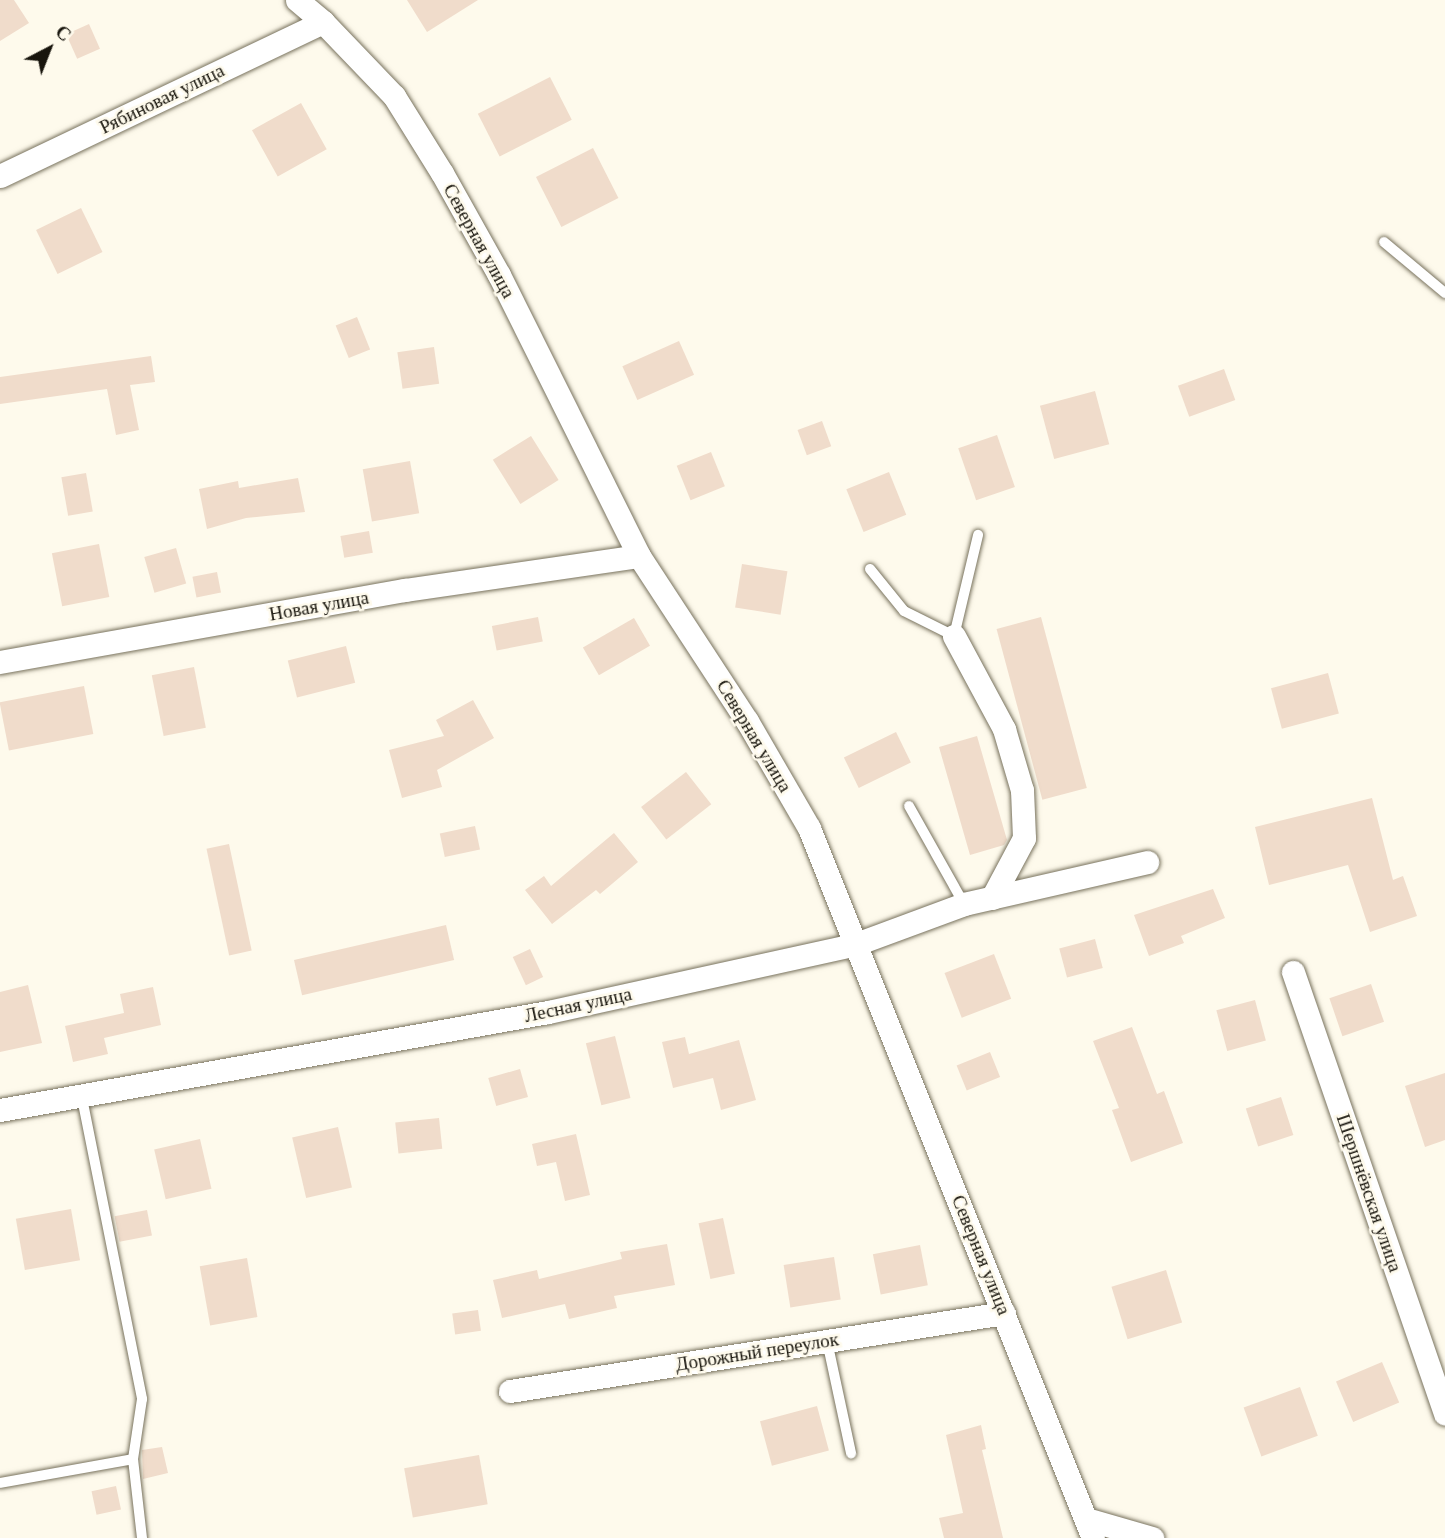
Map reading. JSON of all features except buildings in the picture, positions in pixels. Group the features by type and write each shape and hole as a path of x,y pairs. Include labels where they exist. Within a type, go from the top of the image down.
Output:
{"street":[{"name":"Северная улица","path":"297,0 323,22 394,96 442,173 499,275 639,556 747,721 809,828 1090,1528"},
{"name":"Рябиновая улица","path":"0,176 323,22"},
{"name":"Новая улица","path":"0,663 405,590 639,556"},
{"path":"954,636 1004,729 1022,790 1024,838 992,898"},
{"name":"Лесная улица","path":"0,1110 81,1093 548,1012 856,944 964,904 1147,862"},
{"name":"Шершнёвская улица","path":"1293,972 1445,1414"},
{"name":"Дорожный переулок","path":"510,1391 1004,1313"},
{"path":"1090,1528 1152,1538"}],"lane":[{"path":"1384,242 1445,293"},
{"path":"870,569 904,611 954,636 978,535"},
{"path":"909,806 964,904"},
{"path":"81,1093 142,1399 133,1459 142,1538"},
{"path":"827,1341 851,1453"},
{"path":"0,1483 133,1459"}]}
